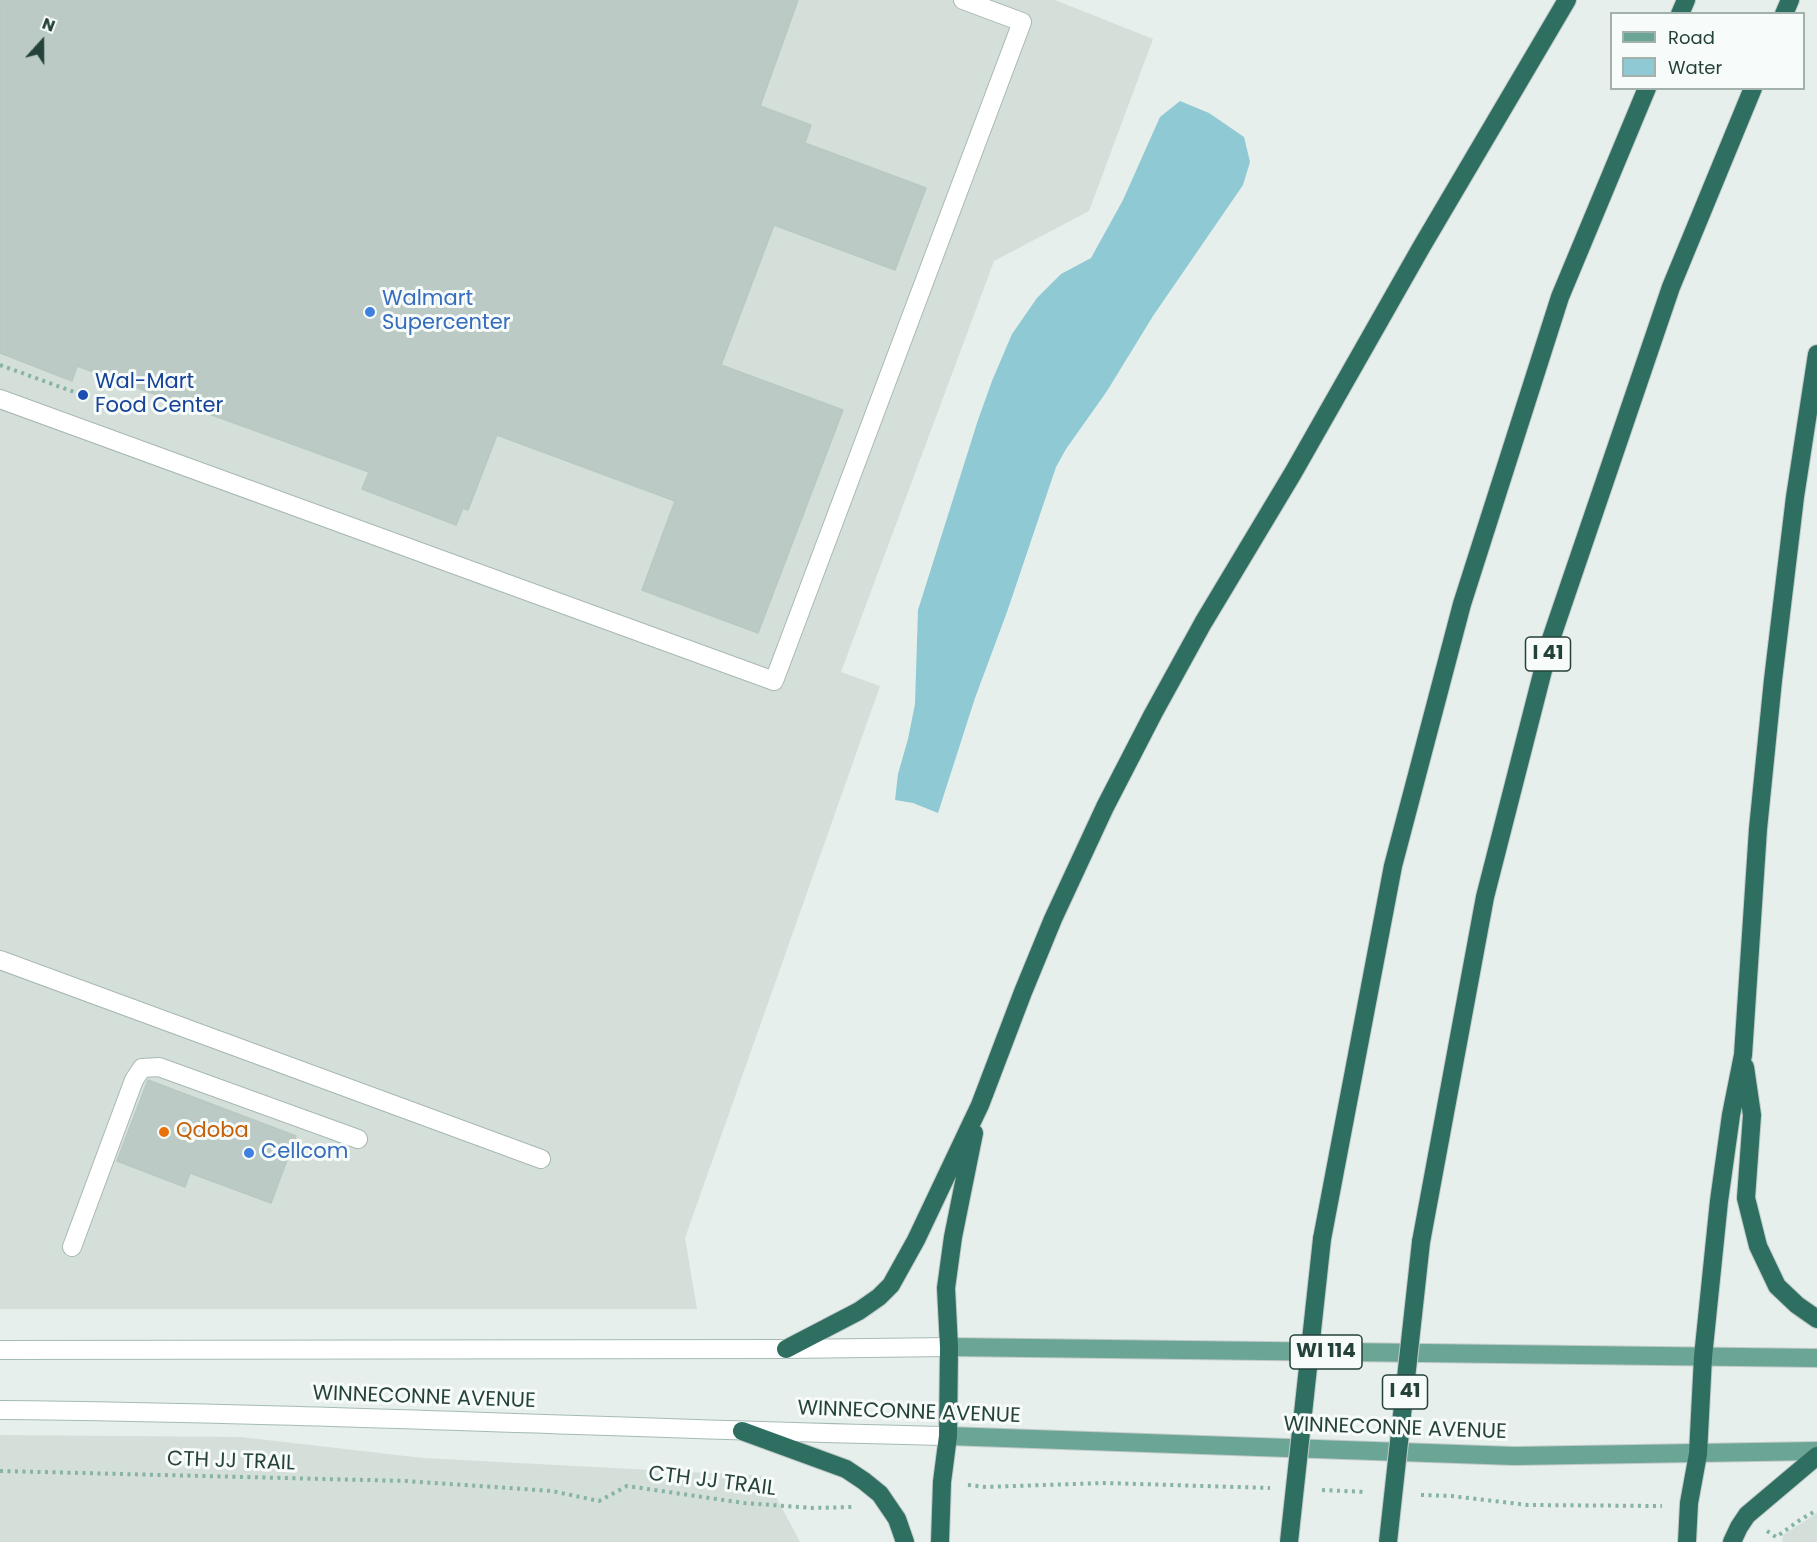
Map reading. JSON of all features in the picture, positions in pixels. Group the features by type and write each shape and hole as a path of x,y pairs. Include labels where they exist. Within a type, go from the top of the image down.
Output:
{"highway":[{"path":"786,1349 859,1311 891,1285 916,1240 980,1105 1053,919 1105,807 1153,714 1203,623 1293,473 1422,246 1567,0"},
{"path":"1289,1542 1322,1239 1393,866 1462,604 1560,297 1646,90"},
{"name":"I 41","path":"1388,1542 1421,1242 1485,897 1551,639 1671,287 1752,90"},
{"path":"1687,1542 1689,1503 1698,1454 1703,1357 1722,1179 1743,1054 1758,829 1773,680 1795,497 1817,354"},
{"path":"1743,1054 1752,1115 1746,1198 1758,1246 1777,1286 1797,1305 1817,1319"},
{"path":"940,1542 942,1482 948,1436 949,1347 946,1288 953,1237 980,1105"},
{"path":"742,1431 846,1469 880,1494 897,1519 905,1542"},
{"path":"1732,1542 1747,1515 1817,1456"}],"main road":[{"path":"0,399 774,681 1022,22 963,0"},
{"path":"0,960 541,1159"},
{"path":"72,1247 134,1080 142,1068 159,1067 358,1139"},
{"path":"0,1350 949,1347"},
{"name":"WI 114","path":"949,1347 1817,1358"},
{"name":"WINNECONNE AVENUE","path":"0,1410 160,1411 1514,1456 1817,1451"}],"path":[{"path":"0,365 74,392"},
{"name":"CTH JJ TRAIL","path":"0,1471 406,1481 552,1491 599,1501 627,1486 744,1503 813,1508 857,1507 880,1494"},
{"path":"942,1482 986,1487 1106,1483 1274,1488"},
{"path":"1322,1490 1369,1492"},
{"path":"1416,1495 1451,1496 1528,1505 1661,1506"},
{"path":"1762,1528 1776,1536 1817,1510"}],"shaded area":[{"path":"0,0 1055,0 1153,39 1089,211 994,261 841,672 880,686 685,1238 697,1309 0,1309"},
{"path":"0,1435 241,1437 423,1458 765,1476 800,1542 0,1542"},
{"path":"1817,1513 1817,1542 1782,1542 1783,1535"}],"water":[{"path":"1180,101 1209,113 1244,137 1250,162 1243,185 1153,316 1107,391 1056,467 975,698 938,813 913,803 895,800 898,774 915,704 918,610 992,381 1012,334 1037,298 1061,274 1091,258 1123,200 1160,117"}],"building":[{"name":"Walmart Supercenter","path":"0,0 798,0 760,106 811,125 805,143 926,188 895,270 774,225 721,365 843,410 758,633 642,590 675,501 497,435 468,510 463,508 456,525 362,489 369,472 77,366 72,381 0,353"},
{"path":"148,1080 296,1136 271,1203 190,1173 185,1187 117,1161"}],"place":[{"name":"Walmart Supercenter","path":"370,312"},
{"name":"Wal-Mart Food Center","path":"83,395"},
{"name":"Qdoba","path":"164,1132"},
{"name":"Cellcom","path":"249,1153"}]}
